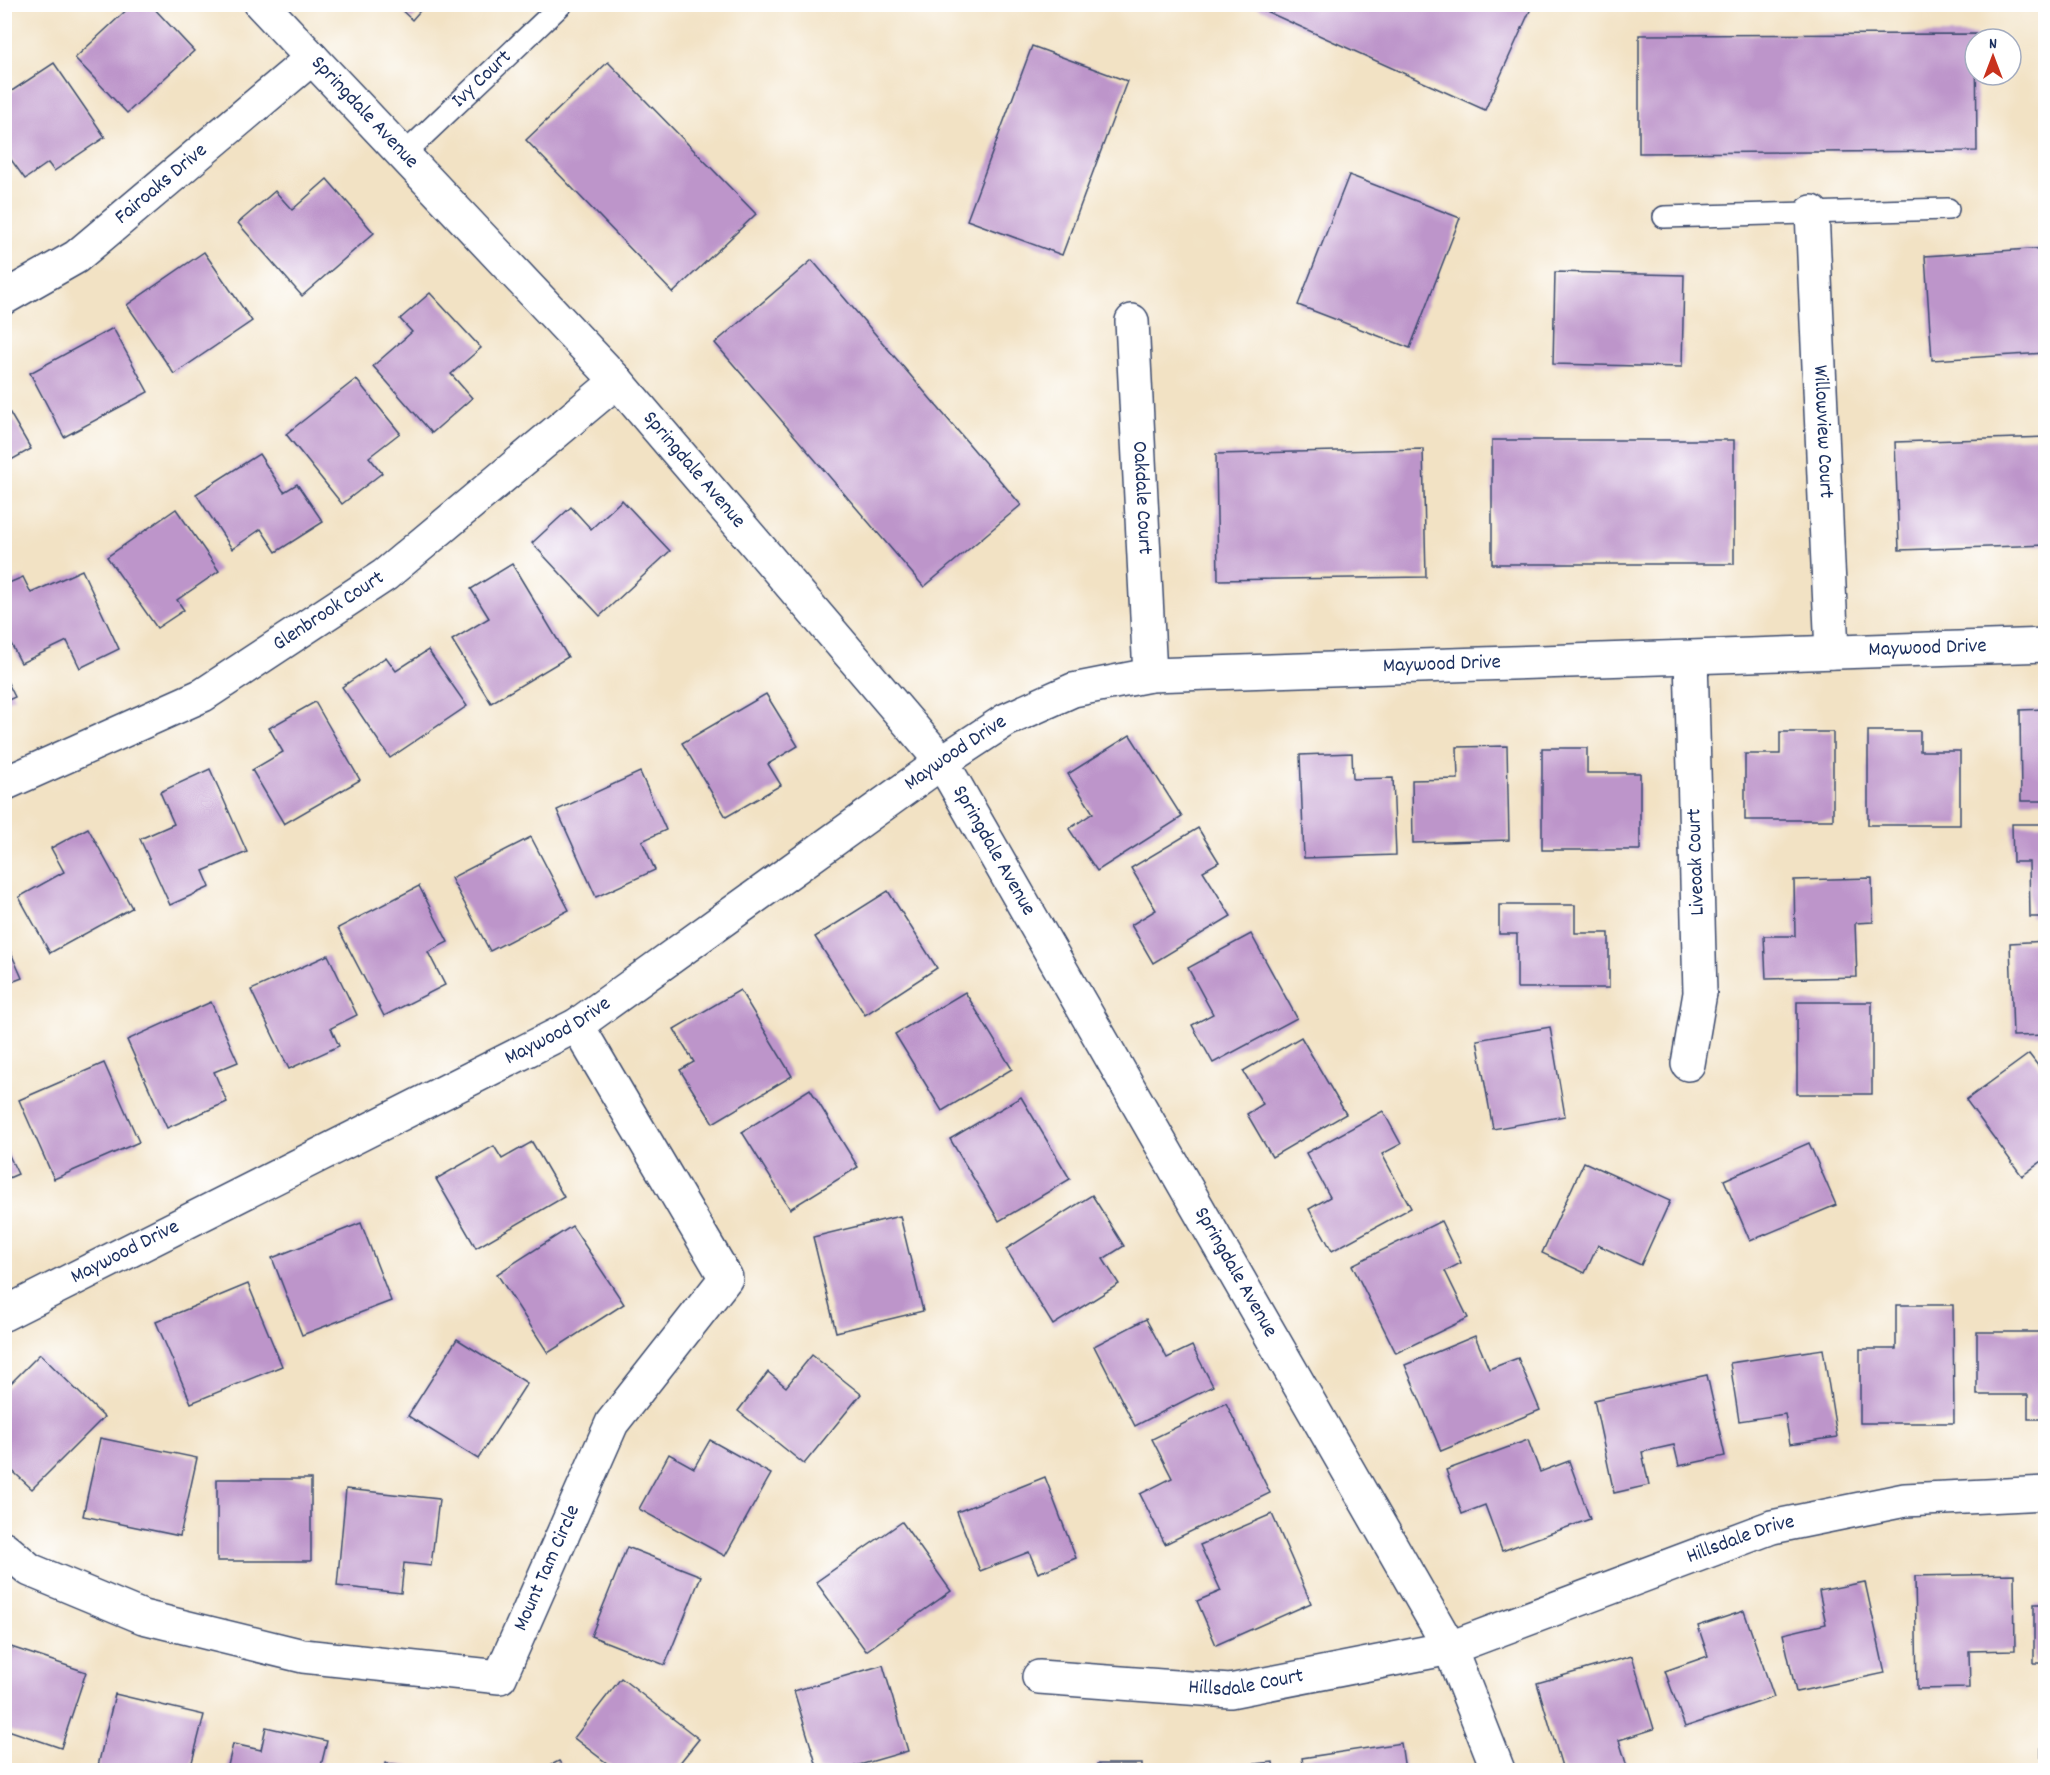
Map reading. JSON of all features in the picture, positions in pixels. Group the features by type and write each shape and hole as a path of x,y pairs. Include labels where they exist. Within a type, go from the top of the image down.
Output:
{"street":[{"name":"Springdale Avenue","path":"261,4 617,381 942,762 1450,1648 1498,1770"},
{"name":"Fairoaks Drive","path":"4,298 76,257 312,58"},
{"name":"Willowview Court","path":"1812,212 1832,652"},
{"name":"Oakdale Court","path":"1132,321 1150,675"},
{"name":"Glenbrook Court","path":"4,784 212,689 385,575 617,381"},
{"name":"Maywood Drive","path":"4,1314 577,1025 942,762 1006,720 1073,690 1150,675 2046,645"},
{"name":"Liveoak Court","path":"1688,1064 1700,993 1691,658"},
{"name":"Mount Tam Circle","path":"4,1548 30,1570 143,1617 303,1656 500,1677 612,1423 726,1278 577,1025"},
{"name":"Hillsdale Drive","path":"1450,1648 1772,1527 1905,1500 2046,1493"},
{"name":"Hillsdale Court","path":"1039,1677 1230,1690 1450,1648"}],"lane":[{"name":"Ivy Court","path":"404,154 562,4"},
{"path":"1664,217 1948,208"}],"building":[{"path":"133,4 150,4 194,51 127,113 75,58"},
{"path":"395,4 426,4 412,20"},
{"path":"1250,4 1533,4 1485,110"},
{"path":"1963,34 1963,87 1976,87 1977,151 1639,153 1639,35"},
{"path":"1032,46 1127,81 1062,255 967,220"},
{"path":"608,62 756,214 673,293 526,140"},
{"path":"54,63 105,137 54,171 48,163 25,179 4,150 4,96"},
{"path":"1349,175 1460,218 1410,348 1298,305"},
{"path":"327,179 374,233 302,296 238,223 275,191 292,210"},
{"path":"2046,248 2046,353 1932,360 1925,256"},
{"path":"204,252 252,321 174,374 127,305"},
{"path":"812,260 1021,505 924,587 715,343"},
{"path":"1555,272 1684,275 1682,367 1553,364"},
{"path":"430,293 481,348 451,374 472,398 432,433 373,366 412,332 400,319"},
{"path":"113,328 148,392 64,437 30,373"},
{"path":"356,379 400,433 369,457 382,473 342,504 286,434"},
{"path":"4,403 31,449 4,464"},
{"path":"2046,437 2046,545 1899,550 1895,442"},
{"path":"1492,440 1734,440 1734,564 1492,564"},
{"path":"1423,449 1426,577 1218,580 1216,454"},
{"path":"259,454 284,492 297,484 323,522 276,552 261,529 232,549 196,494"},
{"path":"622,500 670,551 600,616 532,543 571,507 591,529"},
{"path":"176,509 219,571 177,600 184,610 157,628 107,557"},
{"path":"512,564 568,657 491,703 452,640 489,618 471,589"},
{"path":"82,570 119,649 80,668 67,641 21,663 4,630 4,585 23,577 31,593"},
{"path":"428,650 467,706 390,758 342,687 386,657 396,671"},
{"path":"4,675 15,697 4,702"},
{"path":"766,694 798,746 768,764 781,785 726,817 682,743"},
{"path":"315,702 360,780 284,824 252,770 283,752 269,728"},
{"path":"2046,709 2046,801 2021,801 2020,710"},
{"path":"1868,731 1920,731 1920,751 1960,751 1960,825 1868,825"},
{"path":"1780,732 1833,732 1833,820 1745,820 1745,754 1780,754"},
{"path":"1130,735 1182,817 1097,871 1069,829 1093,813 1068,774"},
{"path":"1507,746 1509,840 1413,843 1412,780 1458,779 1457,747"},
{"path":"1542,748 1587,748 1587,773 1640,773 1640,850 1542,850"},
{"path":"1352,753 1353,779 1393,778 1396,855 1304,858 1300,755"},
{"path":"210,769 247,852 203,871 210,887 170,905 140,839 174,824 160,792"},
{"path":"640,772 666,830 642,841 655,870 596,897 557,810"},
{"path":"2012,824 2046,824 2046,917 2030,917 2029,862 2013,862"},
{"path":"88,828 132,908 50,953 19,897 64,872 51,848"},
{"path":"1198,828 1219,862 1203,871 1231,916 1153,963 1131,925 1156,910 1131,868"},
{"path":"531,837 569,910 490,951 451,878"},
{"path":"1872,878 1873,922 1855,923 1857,977 1766,979 1764,936 1795,936 1794,880"},
{"path":"419,886 448,942 428,952 445,985 384,1016 338,928"},
{"path":"888,891 937,968 865,1015 815,937"},
{"path":"1499,905 1575,905 1575,933 1609,933 1609,988 1517,988 1517,934 1499,934"},
{"path":"1251,934 1297,1018 1213,1063 1192,1025 1213,1014 1188,968"},
{"path":"4,937 22,978 4,985"},
{"path":"2046,941 2046,1035 2013,1036 2010,943"},
{"path":"328,955 357,1015 331,1028 339,1046 289,1069 251,990"},
{"path":"740,990 792,1076 713,1123 680,1070 694,1062 674,1029"},
{"path":"965,992 1012,1069 942,1111 895,1034"},
{"path":"211,1002 238,1062 214,1072 227,1102 167,1128 127,1040"},
{"path":"1797,1002 1872,1002 1872,1094 1797,1094"},
{"path":"1550,1027 1565,1116 1493,1129 1477,1040"},
{"path":"1301,1037 1346,1114 1272,1157 1247,1114 1263,1104 1243,1071"},
{"path":"2029,1054 2046,1076 2046,1158 2022,1176 1966,1100"},
{"path":"104,1063 139,1142 54,1179 19,1100"},
{"path":"810,1089 858,1167 790,1209 742,1132"},
{"path":"1021,1097 1070,1179 999,1221 950,1139"},
{"path":"1383,1111 1401,1144 1382,1154 1411,1208 1332,1251 1309,1209 1330,1197 1306,1153"},
{"path":"532,1142 564,1197 476,1248 436,1179 494,1146 502,1159"},
{"path":"1809,1143 1836,1205 1750,1241 1724,1180"},
{"path":"4,1145 18,1174 4,1180"},
{"path":"1584,1162 1670,1201 1641,1265 1598,1245 1585,1273 1542,1253"},
{"path":"1092,1195 1124,1246 1103,1259 1119,1284 1053,1325 1006,1249"},
{"path":"900,1216 923,1311 836,1332 813,1237"},
{"path":"1441,1221 1461,1263 1445,1271 1468,1318 1396,1353 1352,1265"},
{"path":"361,1223 391,1301 302,1335 272,1258"},
{"path":"572,1226 624,1304 548,1353 497,1274"},
{"path":"248,1284 282,1366 191,1403 156,1322"},
{"path":"1896,1305 1953,1305 1954,1423 1860,1423 1860,1349 1896,1349"},
{"path":"1146,1319 1167,1358 1192,1346 1213,1386 1135,1426 1094,1346"},
{"path":"1977,1332 2046,1332 2046,1419 2028,1419 2028,1395 1977,1395"},
{"path":"1475,1336 1489,1369 1518,1358 1540,1410 1441,1451 1405,1365"},
{"path":"457,1339 527,1383 478,1459 408,1416"},
{"path":"1823,1349 1837,1437 1790,1444 1785,1414 1739,1421 1730,1363"},
{"path":"40,1354 104,1417 32,1489 4,1463 4,1390"},
{"path":"812,1355 861,1394 804,1464 738,1411 768,1372 786,1387"},
{"path":"1707,1375 1725,1456 1679,1466 1674,1445 1642,1452 1649,1485 1614,1493 1594,1400"},
{"path":"1226,1403 1270,1493 1165,1544 1140,1494 1172,1478 1152,1439"},
{"path":"100,1438 197,1458 180,1536 83,1516"},
{"path":"710,1440 771,1474 725,1556 639,1509 669,1454 694,1468"},
{"path":"1528,1440 1540,1472 1569,1461 1590,1519 1502,1551 1485,1505 1462,1514 1446,1470"},
{"path":"1045,1477 1076,1558 1038,1573 1029,1552 980,1571 957,1512"},
{"path":"217,1479 311,1479 311,1561 217,1561"},
{"path":"346,1489 439,1499 431,1566 404,1563 401,1593 337,1586"},
{"path":"1272,1514 1311,1603 1216,1645 1197,1601 1221,1591 1200,1545"},
{"path":"902,1522 951,1591 866,1651 816,1582"},
{"path":"627,1547 701,1576 665,1665 591,1636"},
{"path":"2014,1574 2015,1650 1969,1651 1970,1688 1917,1689 1915,1576"},
{"path":"1865,1582 1885,1673 1796,1692 1783,1634 1826,1624 1819,1591"},
{"path":"2034,1604 2046,1604 2046,1663 2034,1663"},
{"path":"1744,1611 1774,1697 1685,1727 1665,1671 1708,1656 1698,1626"},
{"path":"5,1645 86,1672 61,1748 5,1729"},
{"path":"1632,1656 1654,1729 1619,1740 1628,1770 1563,1770 1537,1683"},
{"path":"883,1665 908,1751 842,1770 818,1770 794,1691"},
{"path":"621,1678 699,1739 674,1770 616,1770 574,1738"},
{"path":"115,1694 204,1715 190,1770 97,1770"},
{"path":"266,1727 327,1741 320,1770 227,1770 233,1744 261,1750"},
{"path":"1401,1743 1405,1770 1304,1770 1302,1758"},
{"path":"2041,1748 2046,1748 2046,1770 2041,1770"},
{"path":"559,1761 565,1770 541,1770"},
{"path":"1273,1762 1274,1770 1225,1770 1225,1767"},
{"path":"386,1763 429,1769 429,1770 385,1770"},
{"path":"1914,1763 1915,1770 1861,1770 1861,1768"},
{"path":"1097,1764 1142,1764 1142,1770 1097,1770"}]}
